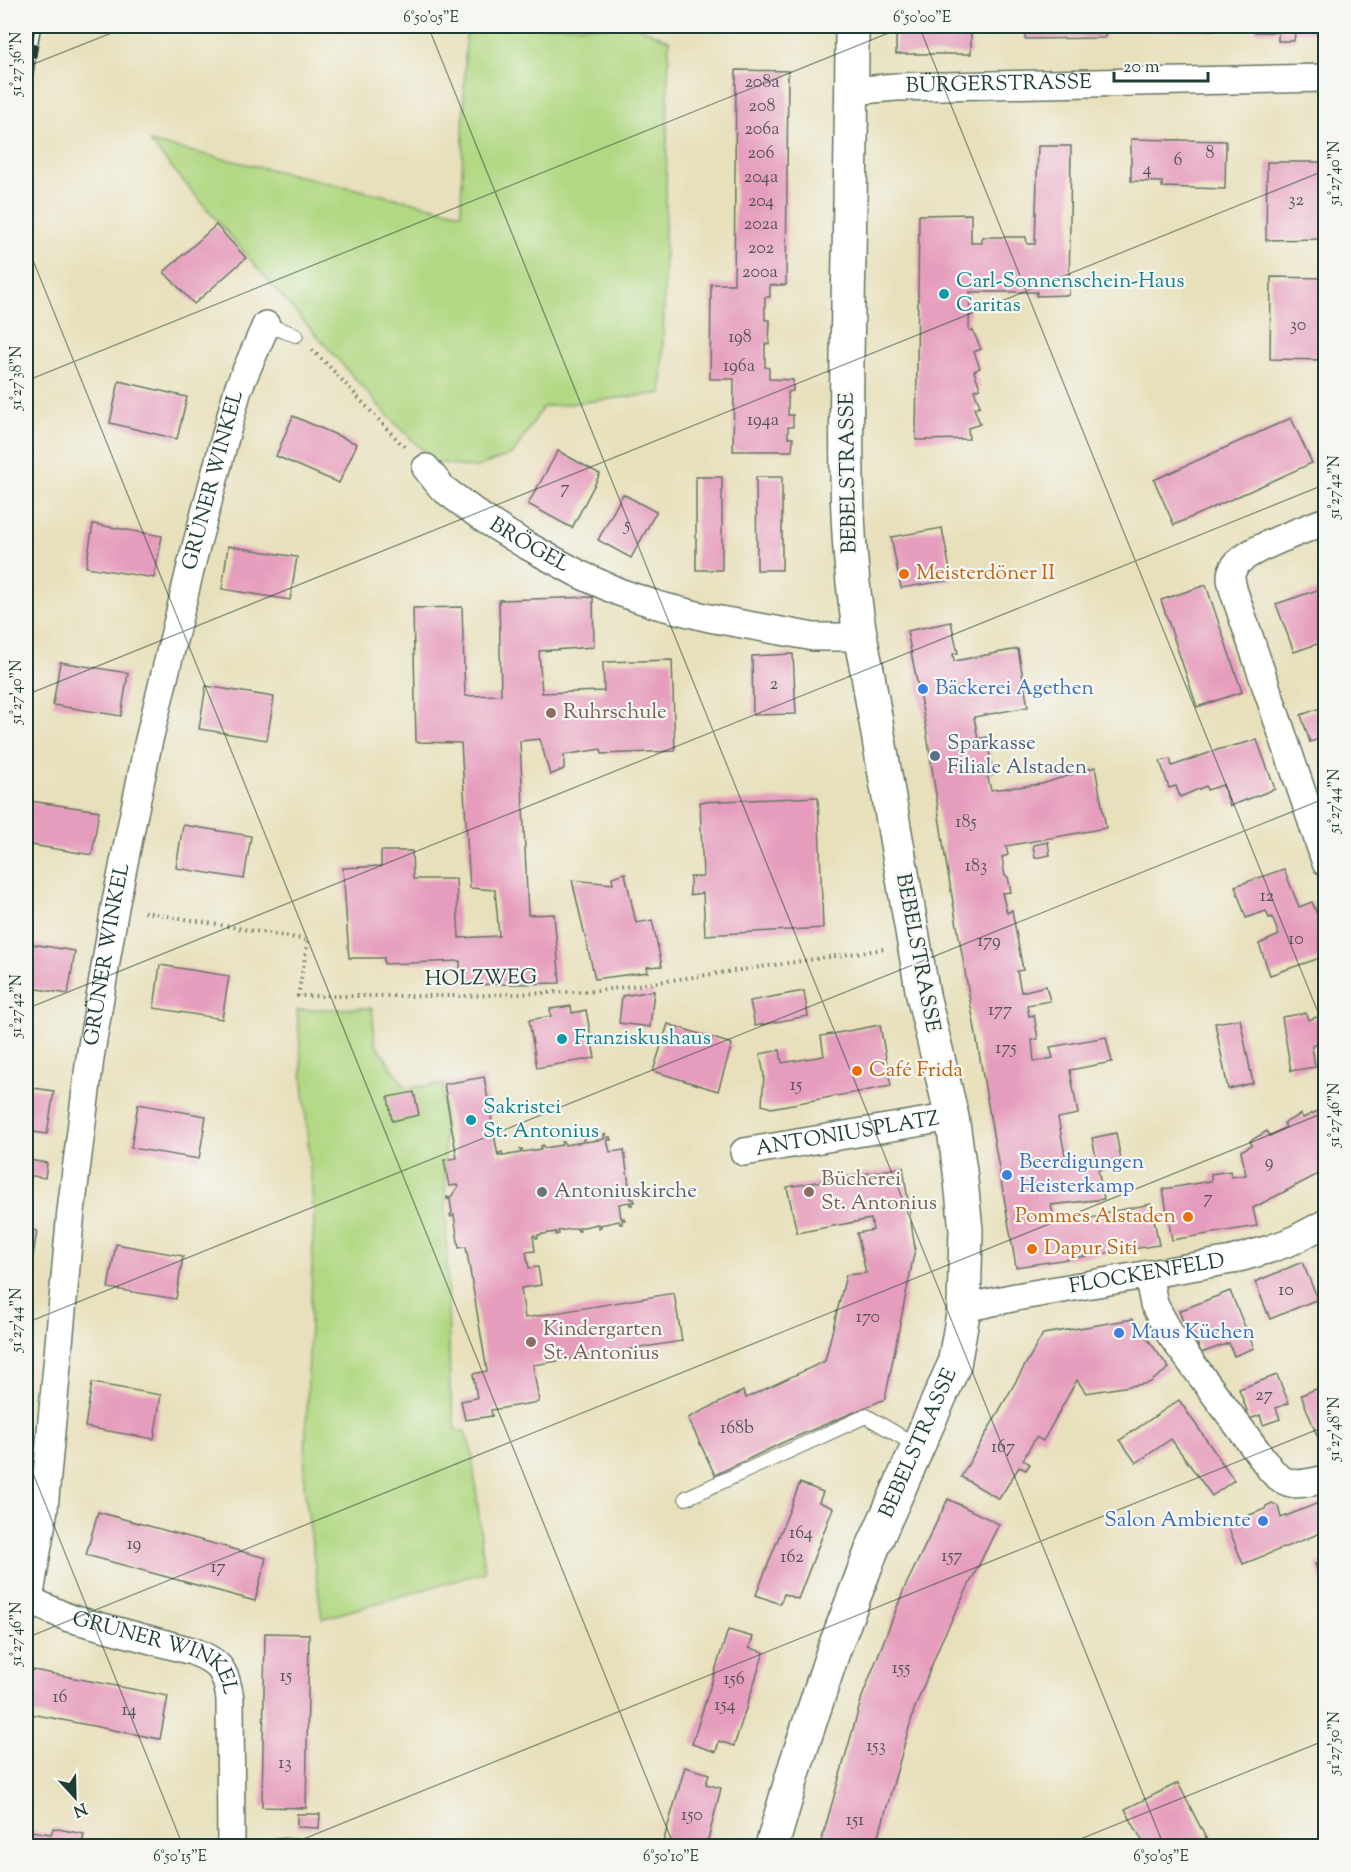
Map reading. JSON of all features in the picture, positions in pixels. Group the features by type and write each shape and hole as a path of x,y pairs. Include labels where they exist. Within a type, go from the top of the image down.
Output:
{"street":[{"name":"BEBELSTRASSE","path":"772,1846 833,1652 873,1548 954,1365 964,1308 966,1230 952,1117 923,995 914,945 860,638 849,542 847,494 852,26"},
{"name":"BÜRGERSTRASSE","path":"852,90 896,87 1326,78"},
{"name":"GRÜNER WINKEL","path":"231,1846 230,1698 226,1679 216,1662 192,1651 27,1605 44,1509 71,1210 90,1058 115,907 151,732 193,558 238,389 266,325"},
{"name":"BRÖGEL","path":"426,468 442,488 484,519 581,576 619,592 657,605 709,618 814,637 860,638"},
{"path":"1326,521 1254,551 1237,562 1231,572 1234,592 1326,863"},
{"name":"ANTONIUSPLATZ","path":"744,1152 952,1117"},
{"name":"FLOCKENFELD","path":"964,1308 1250,1256 1292,1241 1326,1223"},
{"path":"1148,1274 1154,1304 1170,1334 1271,1470 1278,1478 1291,1484 1326,1479"}],"lane":[{"path":"266,325 296,335"},
{"path":"686,1498 866,1416 917,1446"}],"path":[{"path":"296,335 327,364 373,416 426,468"},
{"name":"HOLZWEG","path":"115,907 308,940 298,996 462,996 597,991 914,945"}],"green space":[{"path":"466,26 637,26 669,40 662,393 543,407 513,454 474,468 435,462 389,417 283,298 150,142 461,213"},
{"path":"372,1008 375,1043 406,1088 443,1084 450,1389 456,1431 465,1431 472,1453 485,1572 322,1619 304,1485 314,1215 297,1010"}],"building":[{"path":"896,26 971,28 971,54 896,54"},
{"path":"1025,26 1105,26 1105,38 1025,39"},
{"path":"1146,26 1217,26 1217,30 1146,31"},
{"path":"1255,26 1316,26 1316,32 1295,32 1294,41 1278,41 1278,32 1255,32"},
{"path":"736,70 788,71 786,285 770,285 770,297 765,297 765,320 770,320 769,344 765,344 765,367 769,368 769,379 793,380 793,391 788,392 788,415 793,415 793,427 788,427 788,438 793,438 792,451 733,451 734,379 710,379 711,284 734,284"},
{"path":"1131,139 1226,141 1225,189 1162,187 1162,182 1131,181"},
{"name":"Carl-Sonnenschein-Haus Caritas","path":"1038,146 1071,146 1069,295 1036,296 1037,292 970,292 969,330 973,331 981,349 974,352 980,368 974,371 980,388 974,390 980,406 974,408 980,424 968,428 969,439 916,440 919,215 971,214 971,243 982,243 982,237 1026,237 1027,244 1035,244"},
{"path":"1267,162 1326,162 1326,239 1266,240"},
{"path":"216,225 246,258 194,304 164,272"},
{"path":"1271,277 1326,278 1325,360 1270,359"},
{"path":"119,381 187,397 177,439 110,423"},
{"path":"293,416 357,444 339,483 276,456"},
{"path":"1291,418 1312,463 1174,525 1154,480"},
{"path":"558,451 600,474 572,528 528,504"},
{"path":"696,477 722,477 722,570 696,570"},
{"path":"756,477 782,477 782,570 757,570"},
{"path":"623,494 656,512 631,558 598,540"},
{"path":"93,524 162,536 154,578 86,567"},
{"path":"942,528 952,580 901,588 891,537"},
{"path":"228,546 297,557 290,600 222,589"},
{"path":"1206,585 1242,692 1197,707 1161,600"},
{"path":"1326,587 1326,641 1294,652 1276,604"},
{"path":"593,597 594,647 539,651 542,693 604,691 603,662 672,660 675,751 602,754 601,749 564,755 564,769 550,775 540,739 520,741 528,915 554,914 560,983 461,985 460,961 384,964 384,958 349,958 343,868 381,866 381,851 412,851 413,879 456,879 459,938 499,936 495,890 470,888 461,743 416,742 413,608 462,607 465,696 501,695 499,600"},
{"path":"951,622 958,653 953,654 954,661 1018,649 1028,707 974,717 978,739 987,737 993,775 987,775 991,790 1042,784 1095,767 1106,828 1006,846 1008,855 1002,857 1005,876 1008,877 1011,892 1002,893 1007,913 1012,910 1023,970 1017,971 1021,992 1046,986 1050,1001 1027,1005 1029,1016 1034,1015 1038,1039 1032,1040 1034,1062 1053,1058 1050,1047 1106,1037 1112,1062 1070,1070 1078,1114 1058,1118 1066,1160 1096,1157 1092,1138 1116,1133 1122,1166 1098,1170 1104,1199 1051,1205 1055,1223 1104,1216 1103,1213 1151,1204 1159,1245 1016,1267 945,856 926,728 907,631"},
{"path":"793,654 796,714 753,715 752,656"},
{"path":"60,662 128,673 121,716 53,705"},
{"path":"206,686 274,697 267,740 199,729"},
{"path":"1326,706 1326,737 1310,742 1301,715"},
{"path":"1257,740 1275,789 1230,806 1223,785 1207,790 1206,786 1180,797 1176,786 1169,788 1160,761 1170,759 1172,766 1220,749"},
{"path":"818,797 823,928 705,935 703,893 690,895 690,877 703,877 700,802"},
{"path":"30,801 99,811 92,855 26,844"},
{"path":"183,825 251,836 244,879 176,868"},
{"path":"1048,842 1050,855 1035,858 1033,845"},
{"path":"1284,869 1299,907 1312,902 1326,936 1326,956 1270,975 1259,944 1279,935 1272,917 1269,918 1266,911 1246,918 1235,886"},
{"path":"625,873 636,923 652,920 662,966 647,967 648,972 595,979 572,880 613,884 612,877"},
{"path":"26,943 75,951 68,994 26,987"},
{"path":"160,965 229,976 222,1019 154,1008"},
{"path":"654,991 650,1027 619,1023 622,996"},
{"path":"804,991 808,1016 755,1026 750,1001"},
{"name":"Franziskushaus","path":"571,1006 572,1013 586,1010 595,1058 537,1068 529,1020 551,1016 550,1009"},
{"path":"1306,1013 1308,1020 1326,1014 1326,1041 1312,1046 1315,1067 1291,1071 1282,1017"},
{"path":"1240,1019 1253,1083 1228,1089 1215,1023"},
{"path":"668,1024 732,1044 718,1091 653,1071"},
{"path":"880,1025 891,1086 771,1108 762,1105 764,1075 760,1054 780,1050 782,1063 824,1056 821,1036"},
{"path":"484,1077 498,1156 502,1152 502,1156 521,1153 520,1149 523,1152 541,1149 543,1145 544,1148 562,1145 562,1142 565,1145 583,1142 585,1138 586,1142 604,1139 606,1134 611,1140 607,1140 610,1152 624,1150 631,1199 635,1202 631,1202 632,1205 629,1202 619,1204 621,1218 625,1220 622,1220 622,1224 619,1221 600,1225 601,1227 598,1228 598,1224 579,1228 580,1231 577,1228 558,1231 559,1234 556,1235 556,1232 538,1235 538,1238 533,1236 535,1251 526,1252 529,1268 538,1267 541,1285 521,1288 525,1318 674,1293 682,1341 533,1365 539,1402 491,1410 492,1416 465,1420 461,1401 477,1398 473,1374 487,1371 466,1247 459,1248 454,1215 451,1217 450,1215 452,1213 450,1200 447,1199 458,1187 457,1185 449,1186 444,1160 457,1158 444,1084"},
{"path":"26,1087 54,1091 47,1134 26,1131"},
{"path":"414,1092 419,1115 392,1121 388,1097"},
{"path":"138,1104 206,1116 199,1159 131,1148"},
{"path":"1326,1107 1326,1170 1253,1208 1257,1226 1172,1240 1163,1189 1211,1181 1211,1174 1230,1171 1231,1177 1246,1175 1241,1151 1252,1145 1250,1141 1267,1131 1270,1136 1286,1127 1284,1123 1301,1114 1303,1118"},
{"path":"29,1160 47,1163 45,1178 26,1175"},
{"path":"903,1167 915,1249 885,1399 786,1441 715,1475 688,1418 743,1391 746,1398 825,1361 846,1275 866,1273 857,1233 873,1230 871,1219 797,1233 787,1187"},
{"path":"26,1229 37,1231 30,1274 26,1274"},
{"path":"116,1244 183,1256 176,1299 108,1288"},
{"path":"1302,1262 1318,1299 1270,1319 1255,1282"},
{"path":"1230,1291 1254,1348 1234,1356 1229,1343 1201,1353 1194,1335 1189,1337 1179,1311"},
{"path":"1133,1319 1169,1368 1149,1383 1086,1393 1077,1380 1043,1441 1036,1437 1023,1460 1030,1464 1026,1470 1019,1467 999,1499 961,1477 1043,1334"},
{"path":"1277,1375 1289,1403 1276,1408 1280,1419 1263,1425 1260,1415 1250,1419 1239,1389"},
{"path":"92,1383 161,1395 154,1439 85,1427"},
{"path":"1326,1385 1326,1440 1320,1443 1301,1395"},
{"path":"1179,1400 1234,1480 1212,1496 1171,1439 1136,1463 1120,1440"},
{"path":"800,1483 823,1492 819,1502 833,1508 798,1599 784,1594 780,1604 756,1595"},
{"path":"948,1499 999,1524 941,1642 914,1710 876,1846 820,1846 862,1697 904,1589"},
{"path":"1326,1500 1326,1531 1243,1564 1227,1524 1265,1509 1272,1503 1278,1506 1281,1518"},
{"path":"98,1512 266,1558 255,1601 86,1555"},
{"path":"1326,1560 1326,1592 1325,1592 1315,1564"},
{"path":"728,1630 753,1637 749,1648 764,1652 734,1746 719,1741 716,1752 692,1744"},
{"path":"265,1633 309,1634 306,1808 262,1807"},
{"path":"28,1669 168,1696 160,1739 26,1713"},
{"path":"685,1767 709,1774 706,1784 721,1788 709,1836 705,1846 662,1846"},
{"path":"1178,1783 1210,1846 1145,1846 1125,1809"},
{"path":"297,1814 320,1814 319,1828 297,1827"},
{"path":"53,1828 84,1834 82,1846 50,1841 49,1846 27,1846 30,1831 51,1834"},
{"path":"276,1838 295,1839 295,1846 276,1846"}],"railway":[{"path":"26,99 38,26"}],"place":[{"name":"Carl-Sonnenschein-Haus Caritas","path":"944,294"},
{"name":"Meisterdöner II","path":"904,574"},
{"name":"Bäckerei Agethen","path":"923,689"},
{"name":"Ruhrschule","path":"551,713"},
{"name":"Sparkasse Filiale Alstaden","path":"935,756"},
{"name":"Franziskushaus","path":"562,1039"},
{"name":"Café Frida","path":"857,1071"},
{"name":"Sakristei St. Antonius","path":"471,1120"},
{"name":"Beerdigungen Heisterkamp","path":"1007,1175"},
{"name":"Antoniuskirche","path":"542,1192"},
{"name":"Bücherei St. Antonius","path":"809,1192"},
{"name":"Pommes Alstaden","path":"1188,1217"},
{"name":"Dapur Siti","path":"1032,1249"},
{"name":"Maus Küchen","path":"1119,1333"},
{"name":"Kindergarten St. Antonius","path":"531,1342"},
{"name":"Salon Ambiente","path":"1263,1521"}]}
